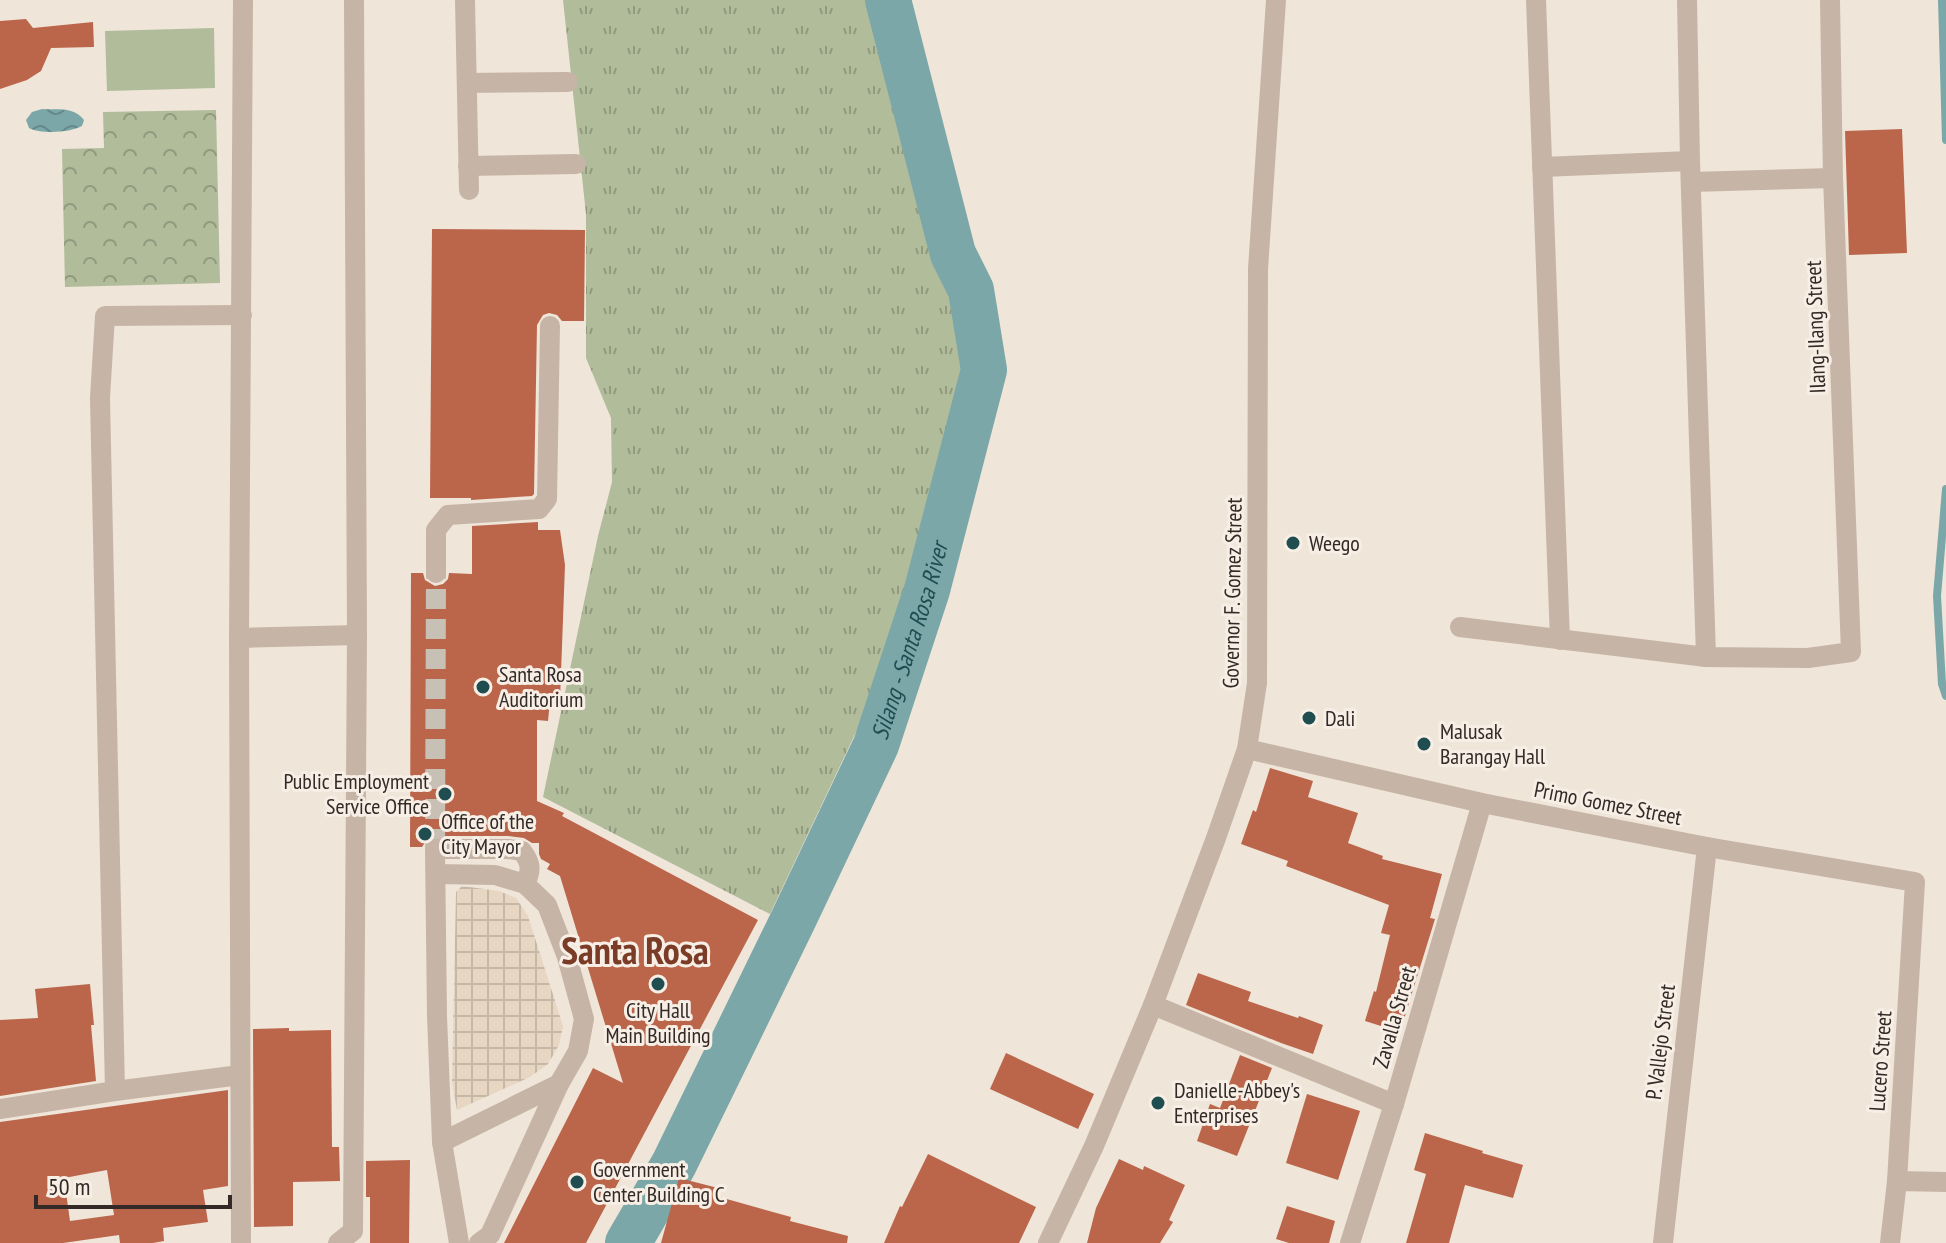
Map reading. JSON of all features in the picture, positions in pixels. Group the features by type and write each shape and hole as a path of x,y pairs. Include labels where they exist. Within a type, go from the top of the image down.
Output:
{"street":[{"path":"241,1243 239,638 243,0"},
{"path":"338,1243 353,1231 357,635 354,0"},
{"path":"465,0 469,190"},
{"name":"Governor F. Gomez Street","path":"1048,1243 1094,1146 1153,1005 1247,749 1257,683 1258,269 1276,0"},
{"path":"1536,0 1560,640"},
{"path":"1460,627 1706,657 1687,0"},
{"name":"Ilang-Ilang Street","path":"1706,657 1808,658 1851,652 1833,178 1830,0"},
{"path":"467,83 568,82"},
{"path":"1542,167 1690,161"},
{"path":"468,166 576,164"},
{"path":"1691,182 1833,178"},
{"path":"115,1091 100,398 105,316 242,315"},
{"path":"436,573 436,530 448,515 539,509 547,499 550,326"},
{"path":"239,638 357,635"},
{"name":"Primo Gomez Street","path":"1247,749 1482,803 1707,847 1915,882"},
{"name":"Zavalla Street","path":"1350,1243 1482,803"},
{"name":"P. Vallejo Street","path":"1663,1243 1707,847"},
{"path":"459,1243 442,1142 435,849 522,851 530,861 530,873 525,884"},
{"path":"436,874 495,875 525,884 547,905 577,988 584,1019 578,1051 559,1084 490,1235 479,1243"},
{"name":"Lucero Street","path":"1890,1243 1897,1181 1915,882"},
{"path":"1153,1005 1394,1104"},
{"path":"0,1109 240,1075"},
{"path":"442,1142 559,1084"},
{"path":"1897,1181 1946,1182"}],"green space":[{"path":"563,0 879,0 925,190 931,246 953,300 968,369 929,514 909,620 770,914 543,797 612,482 611,418 586,358 586,214"},
{"path":"214,28 215,88 107,91 105,31"},
{"path":"216,110 220,283 65,287 62,149 104,148 103,112"}],"shaded area":[{"path":"462,886 499,891 516,898 528,916 563,1026 559,1045 548,1064 530,1077 457,1110 452,1082 456,892"}],"water":[{"path":"42,109 75,113 84,120 82,126 55,132 29,128 26,120 32,112"}],"building":[{"path":"26,19 33,28 93,22 94,47 51,48 41,71 27,80 0,89 0,21"},
{"path":"1902,129 1907,253 1849,255 1845,131"},
{"path":"432,229 585,230 584,321 562,321 557,315 549,313 543,315 537,325 532,496 471,500 430,498"},
{"path":"538,522 538,530 560,530 565,565 560,700 550,701 548,721 537,720 537,801 758,920 586,1243 504,1243 593,1068 623,1083 560,876 547,869 550,864 541,859 539,843 524,838 435,836 428,838 422,847 410,847 411,573 423,573 425,580 435,586 443,584 449,573 472,574 472,526"},
{"path":"1270,768 1313,781 1308,797 1358,813 1348,843 1383,856 1382,859 1442,874 1430,918 1435,919 1400,1032 1365,1021 1376,992 1390,935 1381,933 1389,905 1286,866 1288,861 1241,844 1253,810 1256,812"},
{"path":"1198,973 1251,992 1248,1001 1323,1025 1313,1054 1186,1005"},
{"path":"90,984 96,1081 0,1096 0,1020 38,1018 35,989"},
{"path":"289,1028 289,1031 331,1030 332,1147 339,1147 340,1181 293,1182 293,1226 254,1227 253,1029"},
{"path":"1006,1053 1094,1094 1078,1129 990,1089"},
{"path":"1240,1055 1272,1068 1237,1156 1197,1141 1210,1104 1220,1108"},
{"path":"228,1090 228,1186 203,1190 208,1222 163,1228 164,1241 120,1243 119,1235 63,1243 0,1243 0,1122","holes":["107,1170 114,1215 70,1221 64,1178"]},
{"path":"1307,1094 1360,1111 1338,1180 1286,1163"},
{"path":"1425,1133 1523,1165 1513,1198 1465,1185 1449,1243 1406,1243 1426,1174 1414,1170"},
{"path":"928,1154 1036,1207 1019,1243 884,1243"},
{"path":"1119,1159 1143,1170 1144,1166 1185,1185 1169,1220 1173,1222 1160,1243 1087,1243 1096,1208"},
{"path":"410,1160 409,1243 370,1243 366,1161"},
{"path":"679,1178 718,1188 716,1196 791,1217 790,1221 848,1236 847,1243 661,1243"},
{"path":"1287,1206 1335,1221 1329,1243 1289,1243 1276,1239"}],"waterway":[{"name":"Silang - Santa Rosa River","path":"628,1243 674,1164 876,745 927,590 984,370 971,290 953,254 888,0"},
{"path":"1942,0 1946,140"},
{"path":"1946,489 1937,596 1942,684 1946,696"}],"tunnel":[{"path":"435,849 436,573"}],"place":[{"name":"Weego","path":"1293,543"},
{"name":"Santa Rosa Auditorium","path":"483,687"},
{"name":"Dali","path":"1309,718"},
{"name":"Malusak Barangay Hall","path":"1424,744"},
{"name":"Public Employment Service Office","path":"445,794"},
{"name":"Office of the City Mayor","path":"425,834"},
{"name":"City Hall Main Building","path":"658,984"},
{"name":"Danielle-Abbey's Enterprises","path":"1158,1103"},
{"name":"Government Center Building C","path":"577,1182"}],"district":[{"name":"Santa Rosa","path":"635,949"}]}
